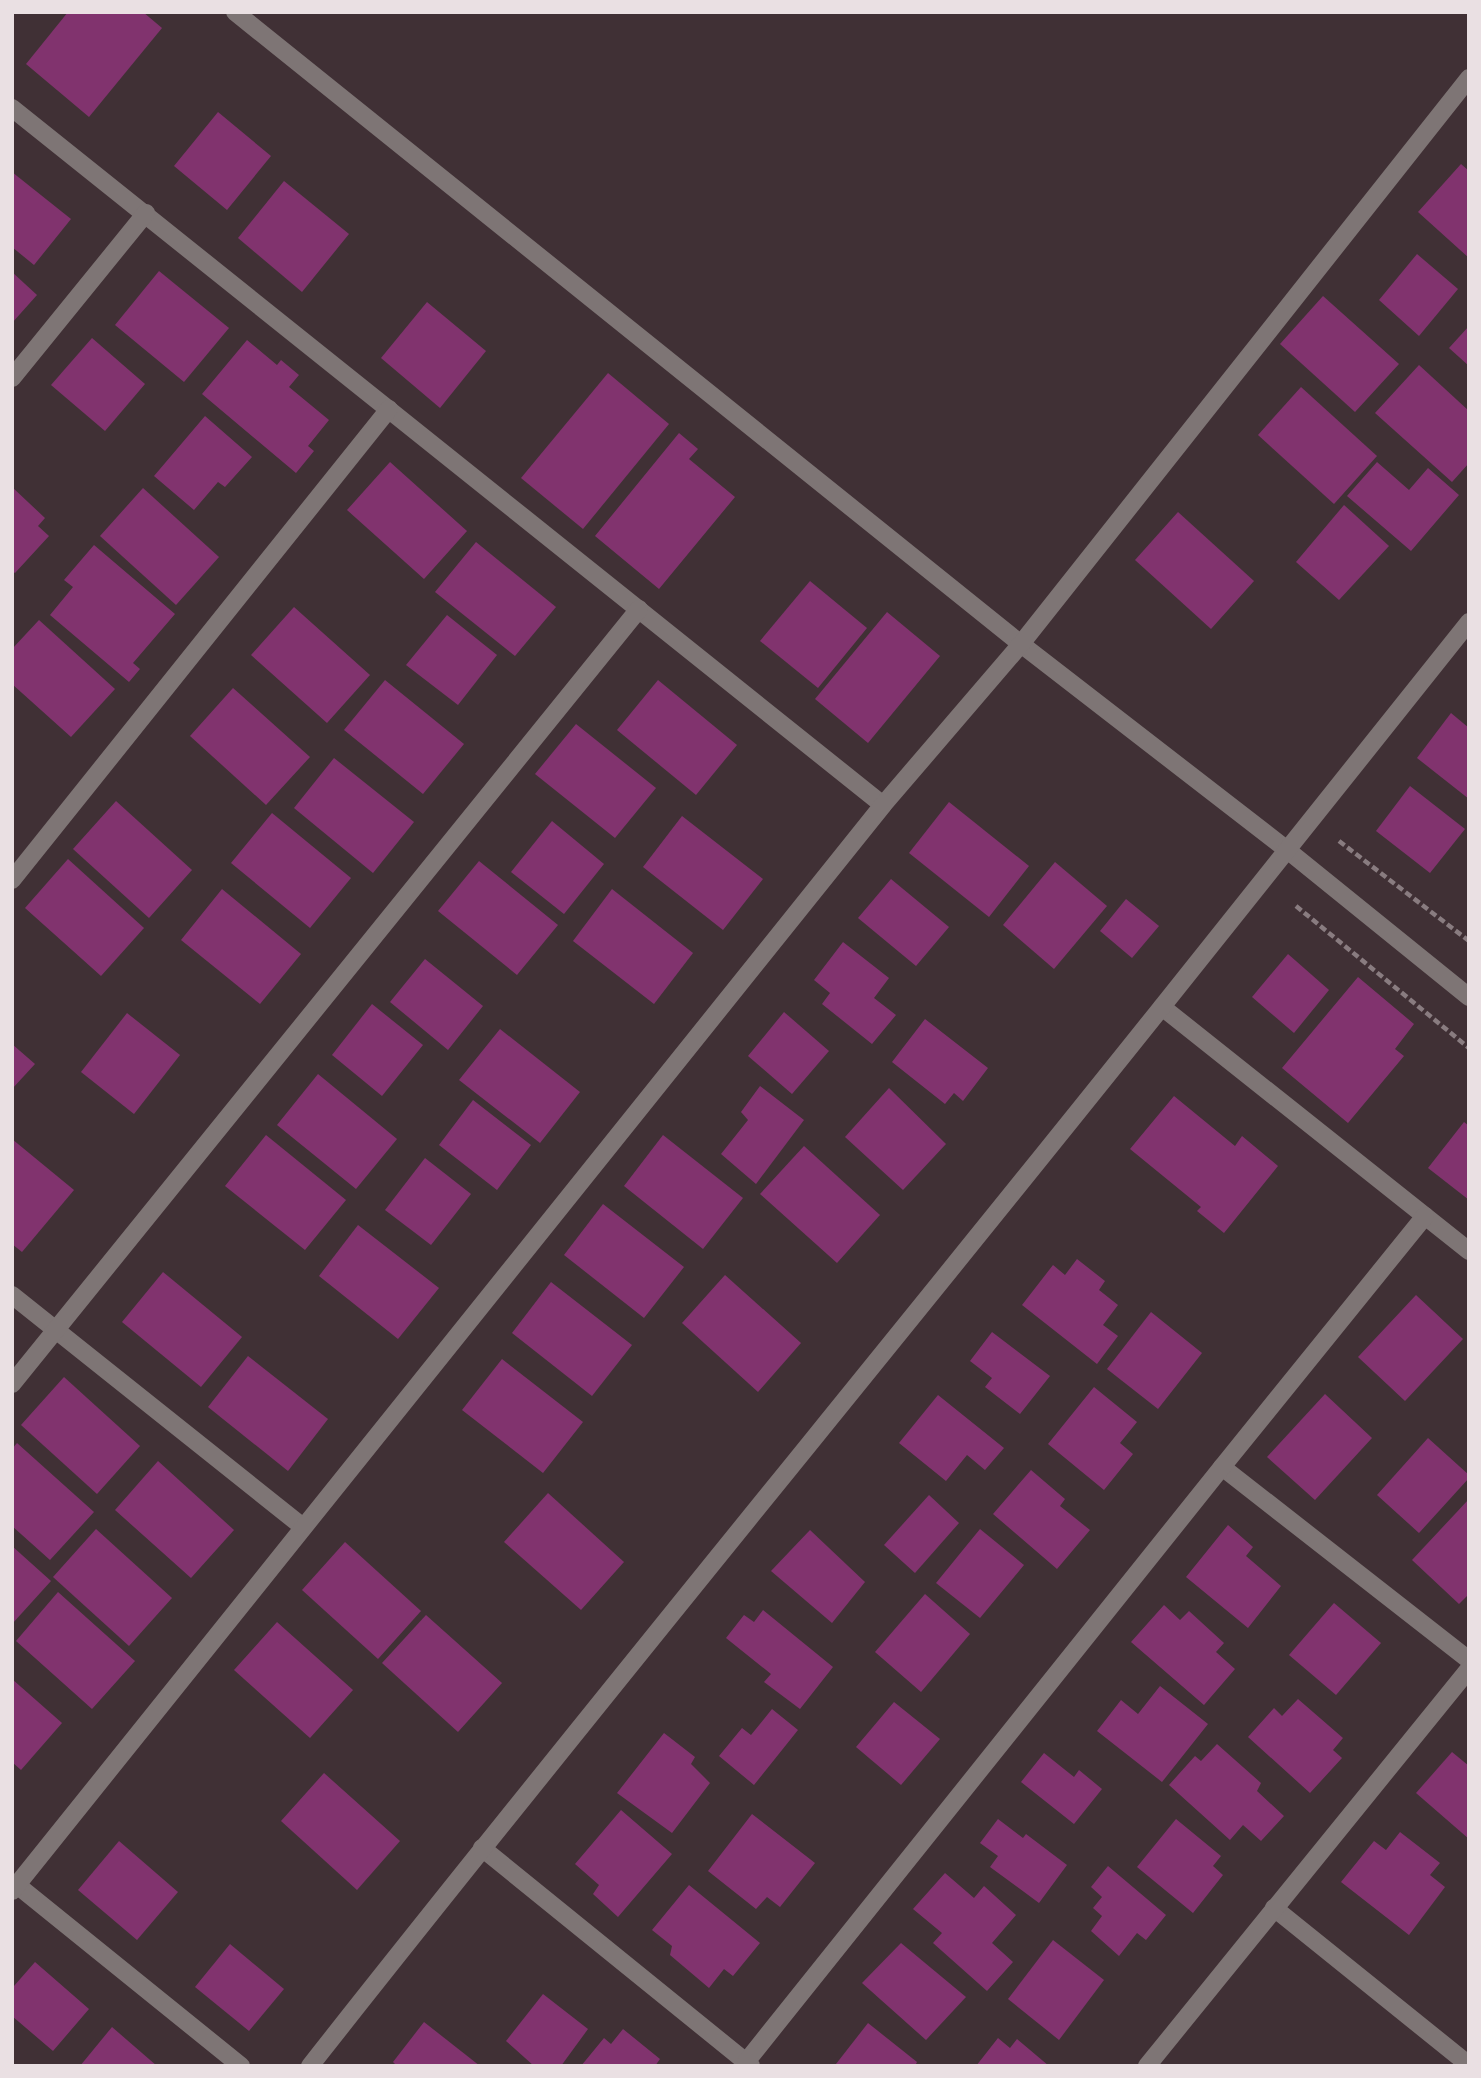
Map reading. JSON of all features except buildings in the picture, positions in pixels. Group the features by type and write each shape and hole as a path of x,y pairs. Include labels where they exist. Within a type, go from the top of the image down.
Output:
{"street":[{"path":"235,12 1021,644 1286,849 1469,997"},
{"path":"241,2066 15,1888 883,805 1021,644 1469,78"},
{"path":"12,108 883,805"},
{"path":"12,377 146,213"},
{"path":"12,880 389,408"},
{"path":"12,1384 639,609"},
{"path":"310,2066 482,1848 1162,1007 1469,622"},
{"path":"1162,1007 1469,1251"},
{"path":"482,1848 749,2064 1222,1466 1425,1216"},
{"path":"12,1296 303,1527"},
{"path":"1222,1466 1469,1660"},
{"path":"1147,2066 1469,1669"},
{"path":"1274,1908 1469,2065"}],"path":[{"path":"1311,819 1469,941"},
{"path":"1262,879 1469,1048"}]}
